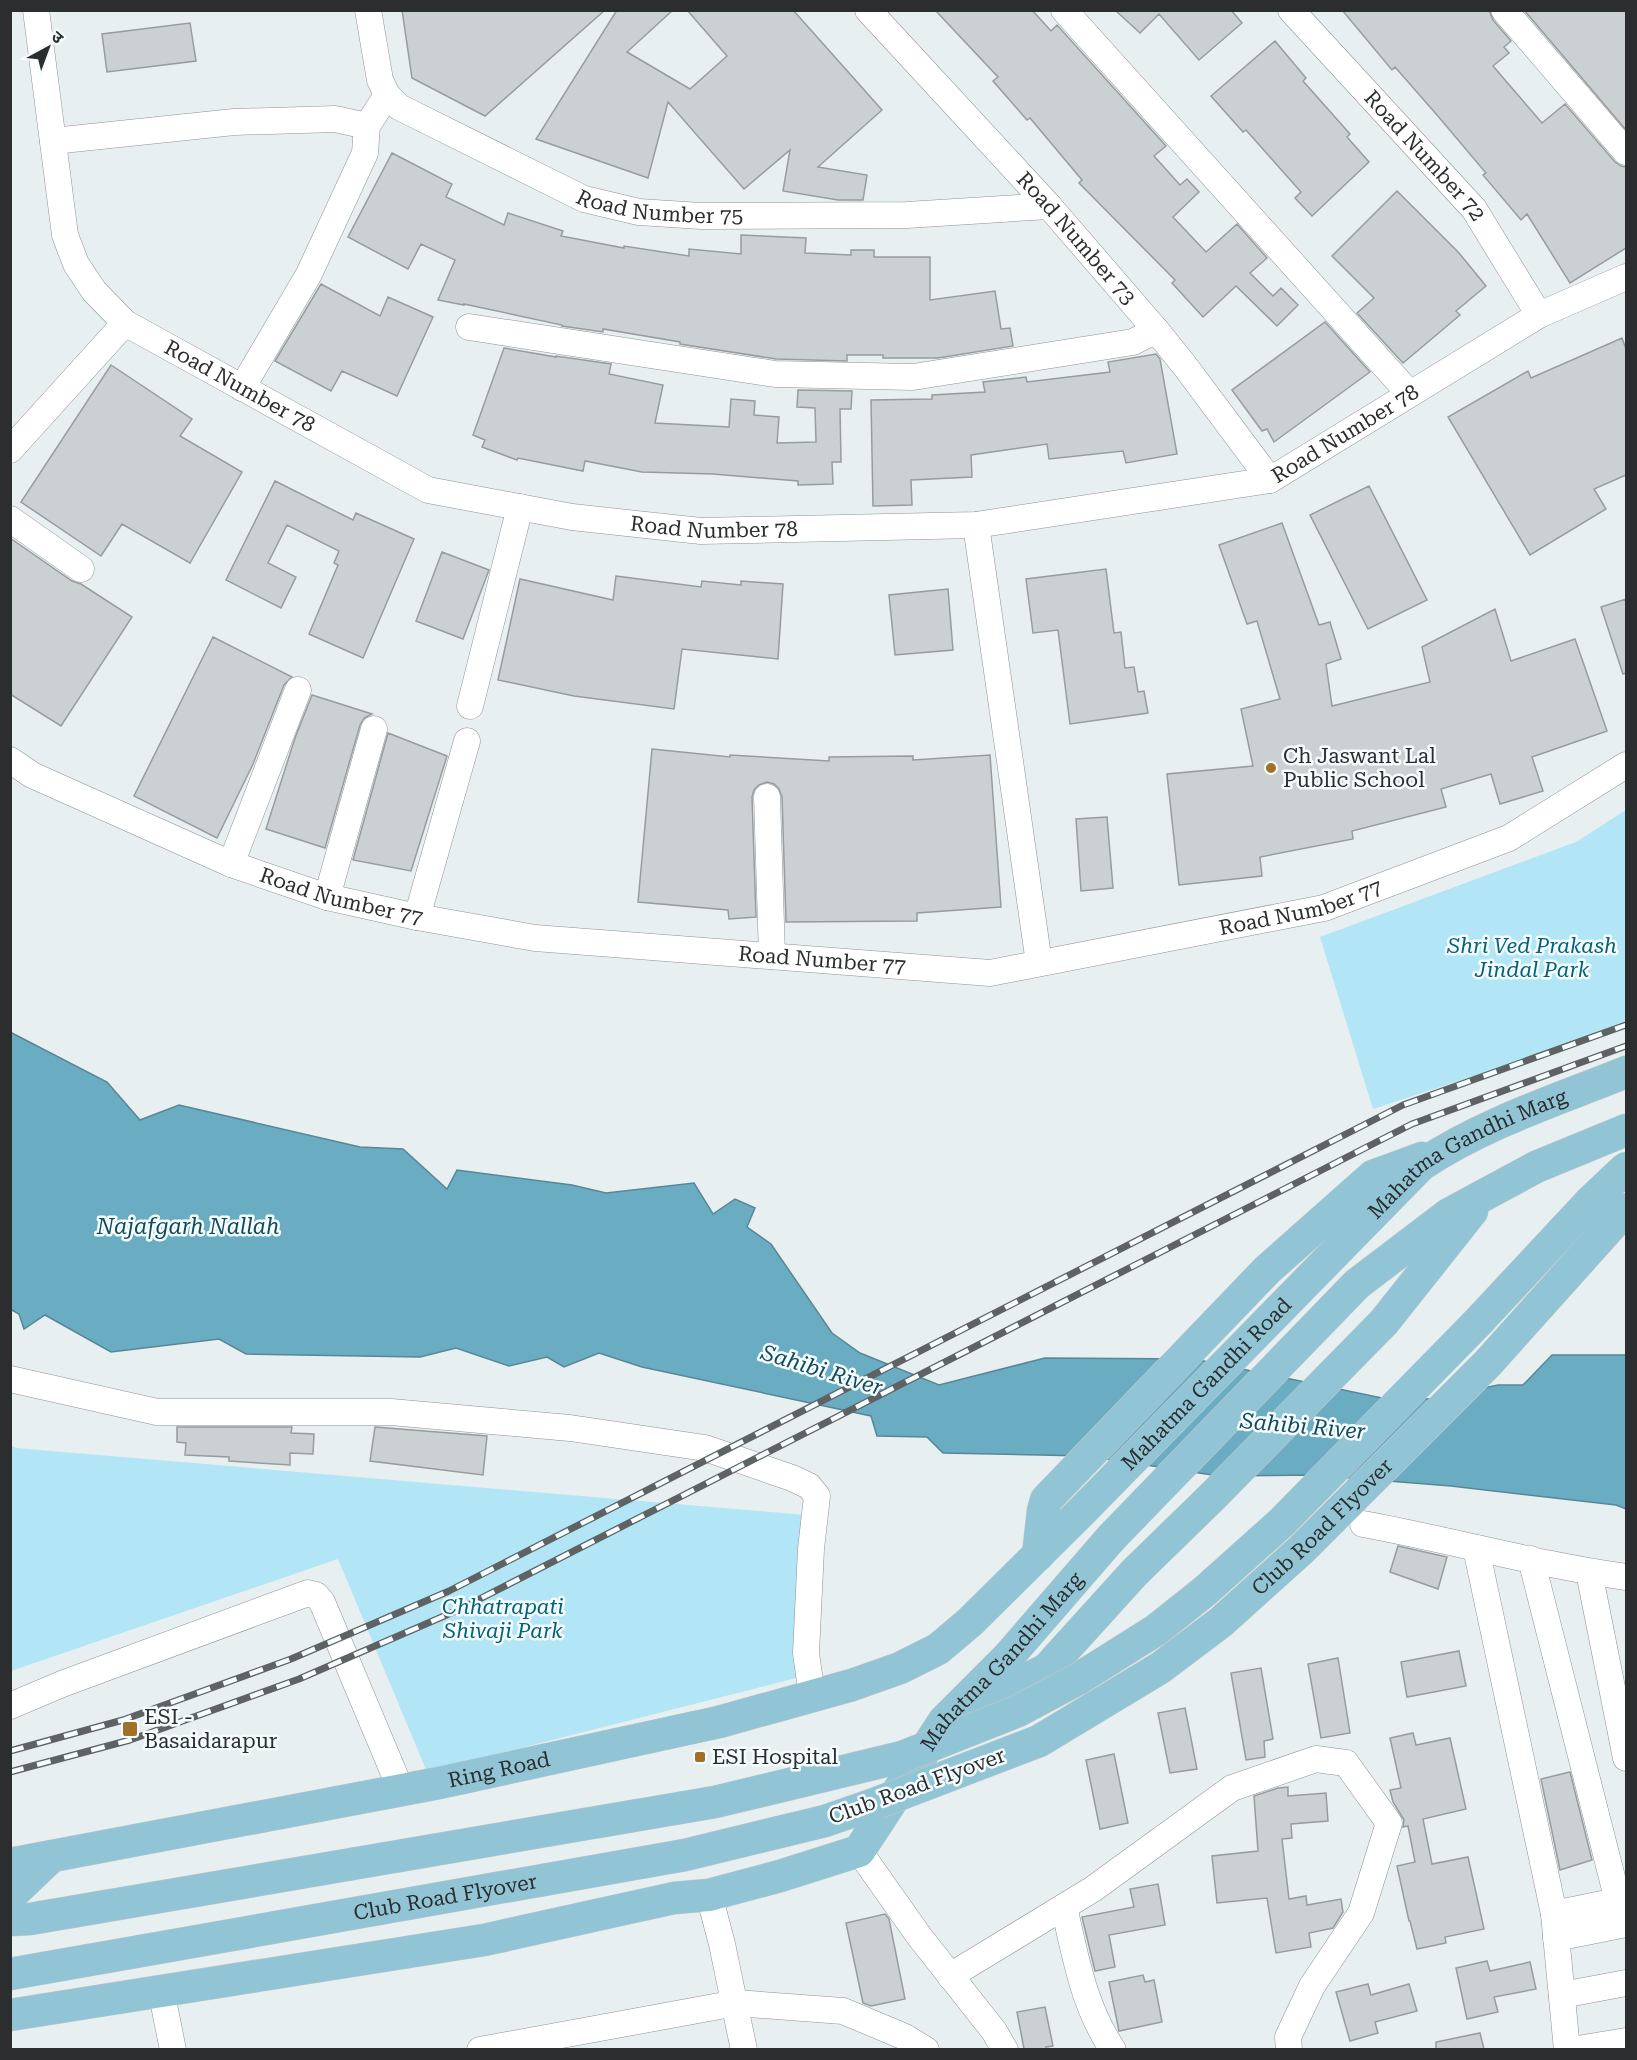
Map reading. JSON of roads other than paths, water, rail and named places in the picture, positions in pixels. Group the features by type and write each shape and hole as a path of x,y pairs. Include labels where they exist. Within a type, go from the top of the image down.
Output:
{"main road":[{"name":"Mahatma Gandhi Marg","path":"1329,1260 1421,1165 1444,1150 1502,1121 1626,1073"},
{"name":"Mahatma Gandhi Marg","path":"1357,1284 1449,1214 1536,1167 1626,1130"},
{"path":"1038,1555 1042,1510 1046,1500 1267,1270 1373,1176 1444,1150"},
{"name":"Club Road Flyover","path":"17,1912 715,1802 902,1757 1018,1711 1078,1679 1156,1630 1205,1591 1282,1522 1626,1167"},
{"path":"944,1721 1047,1669 1134,1573 1384,1322 1486,1194"},
{"name":"Club Road Flyover","path":"10,1974 685,1855 825,1821 1039,1741 1160,1668 1221,1622 1302,1549 1488,1363 1626,1209"},
{"name":"Mahatma Gandhi Road","path":"1084,1509 1329,1260"},
{"name":"Mahatma Gandhi Road","path":"1111,1538 1357,1284"},
{"name":"Mahatma Gandhi Marg","path":"970,1622 1084,1509"},
{"name":"Mahatma Gandhi Marg","path":"859,1851 944,1721 1008,1657 1111,1538"},
{"name":"Ring Road","path":"10,1864 401,1790 719,1722 852,1685 900,1668 938,1649 970,1622"},
{"path":"10,2015 484,1940 674,1898 709,1895 859,1851"},
{"path":"17,1912 51,1857"}],"street":[{"name":"Road Number 78","path":"36,10 65,235 76,264 94,291 125,324 428,490 572,517 701,531 976,525 1270,480 1539,315 1626,277"},
{"path":"242,388 309,274 365,153 367,126 387,95 380,80 368,10"},
{"name":"Road Number 73","path":"868,10 1049,206 1156,330 1270,480"},
{"path":"1064,10 1409,393"},
{"name":"Road Number 72","path":"1291,10 1474,209 1539,315"},
{"path":"1504,10 1626,152"},
{"name":"Road Number 75","path":"387,95 399,107 584,199 639,212 701,216 907,215 1049,206"},
{"path":"53,141 234,122 335,119 367,126"},
{"path":"10,450 125,324"},
{"path":"469,327 775,374 913,377 1133,342 1156,330"},
{"path":"470,706 520,507"},
{"path":"10,519 81,569"},
{"path":"976,525 1039,963"},
{"path":"231,864 298,690"},
{"path":"327,897 374,729"},
{"path":"417,917 467,741"},
{"name":"Road Number 77","path":"10,760 32,775 231,864 327,897 417,917 534,938 990,973 1324,908 1509,838 1626,765"},
{"path":"767,797 772,956"},
{"path":"10,1379 157,1412 391,1412 570,1428 705,1448 792,1478 809,1486 817,1496 806,1653 812,1696"},
{"path":"1363,1524 1452,1541 1589,1572 1626,1577"},
{"path":"1476,1548 1555,1926 1567,2049"},
{"path":"1531,1559 1624,1908 1555,1926"},
{"path":"1589,1572 1626,1758"},
{"path":"10,1706 73,1680 308,1593 316,1595 322,1602 401,1790"},
{"path":"950,1976 1093,1889 1232,1788 1316,1759 1346,1763 1389,1823 1361,1913 1312,1986 1288,2037 1289,2049"},
{"path":"859,1851 919,1936 994,2031 1005,2049"},
{"path":"709,1895 736,2003 744,2049"},
{"path":"1064,1907 1082,1989 1100,2031 1113,2049"},
{"path":"1562,1995 1626,1983"},
{"path":"161,1990 173,2049"},
{"path":"480,2049 520,2046 736,2003 843,2011 905,2037 926,2049"},
{"path":"1572,2049 1626,2041"}],"water":[{"name":"Najafgarh Nallah","path":"10,1032 107,1082 140,1120 179,1105 360,1147 403,1149 447,1189 457,1170 572,1185 606,1193 694,1183 713,1214 735,1199 755,1208 747,1227 771,1244 832,1333 860,1353 939,1385 1045,1358 1194,1359 1382,1398 1431,1399 1498,1385 1523,1385 1552,1355 1626,1355 1626,1509 1616,1505 1451,1486 1313,1475 1219,1476 1086,1456 943,1453 927,1437 877,1436 871,1416 642,1367 599,1353 564,1367 547,1357 509,1366 456,1348 420,1357 246,1354 219,1339 111,1352 45,1315 24,1329 19,1314 10,1309"}],"railway":[{"path":"10,1751 123,1720 291,1659 449,1591 1403,1105 1626,1025"},
{"path":"10,1772 130,1740 299,1679 458,1610 1412,1124 1626,1046"}],"place":[{"name":"Ch Jaswant Lal Public School","path":"1271,768"},
{"name":"ESI - Basaidarapur","path":"130,1729"},
{"name":"ESI Hospital","path":"700,1757"}],"park label":[{"name":"Shri Ved Prakash Jindal Park","path":"1532,958"},
{"name":"Chhatrapati Shivaji Park","path":"503,1619"}],"water label":[{"name":"Sahibi River","path":"822,1370"},
{"name":"Sahibi River","path":"1303,1426"}]}
